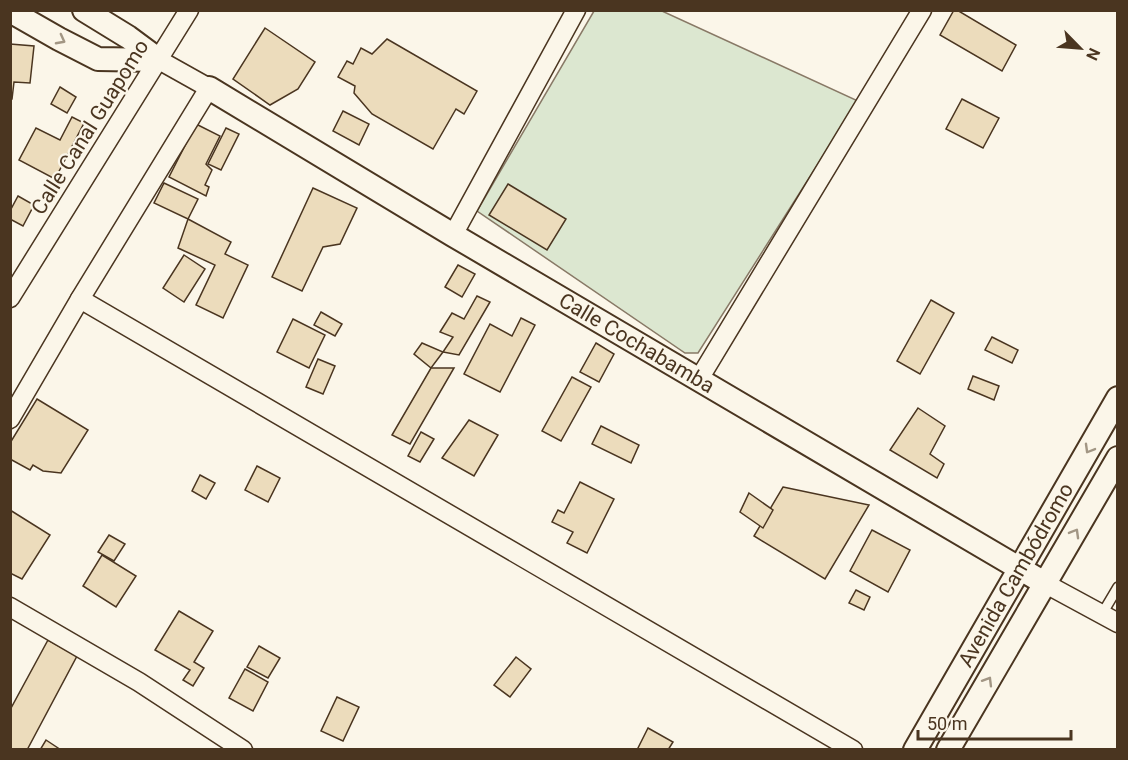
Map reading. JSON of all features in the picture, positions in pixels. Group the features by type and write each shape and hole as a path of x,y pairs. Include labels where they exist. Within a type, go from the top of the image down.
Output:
{"street":[{"name":"Calle Cochabamba","path":"84,10 159,60 453,235 1020,569 1110,618"},
{"name":"Calle Canal Guapomo","path":"10,298 189,10"},
{"path":"453,235 576,10"},
{"path":"699,379 922,10"},
{"name":"Calle Cochabamba","path":"10,11 98,59 159,60"},
{"path":"10,418 209,88"},
{"path":"80,299 853,750"},
{"name":"Avenida Cambódromo","path":"915,750 1118,398"},
{"name":"Avenida Cambódromo","path":"948,750 1118,458"},
{"path":"10,607 139,682 243,750"}],"lane":[{"path":"1110,618 1118,587"}],"green space":[{"path":"594,11 662,11 858,101 698,353 685,353 477,211"}],"building":[{"path":"954,10 1016,45 1002,71 940,35"},
{"path":"265,28 315,62 298,89 270,105 233,79"},
{"path":"387,39 477,91 464,114 456,109 433,149 372,114 354,93 355,86 338,77 347,61 353,64 361,48 372,54"},
{"path":"10,44 34,46 30,83 14,82 12,99 10,99"},
{"path":"60,87 76,97 67,113 51,104"},
{"path":"962,99 999,118 983,148 946,129"},
{"path":"343,111 369,124 359,145 333,131"},
{"path":"72,117 84,123 55,179 19,160 36,128 60,140"},
{"path":"196,124 220,136 206,164 212,170 205,185 209,187 206,196 169,177"},
{"path":"226,128 239,134 221,170 208,164"},
{"path":"164,183 198,199 188,219 154,203"},
{"path":"508,184 566,219 547,250 489,215"},
{"path":"313,188 357,208 340,244 323,247 302,291 272,277"},
{"path":"18,196 34,205 23,226 10,219 10,211"},
{"path":"188,219 231,242 225,254 248,265 223,318 196,305 215,265 178,248"},
{"path":"184,255 205,269 184,302 163,288"},
{"path":"458,265 475,274 462,297 445,287"},
{"path":"477,296 490,302 459,355 443,352 453,337 440,332 452,313 464,319"},
{"path":"931,300 954,313 920,374 897,361"},
{"path":"321,312 342,324 335,336 314,325"},
{"path":"521,318 535,325 500,392 464,374 490,324 512,336"},
{"path":"293,319 325,335 309,368 277,352"},
{"path":"992,337 1018,350 1012,363 985,350"},
{"path":"422,343 443,352 431,368 414,354"},
{"path":"596,343 614,354 599,382 580,372"},
{"path":"318,359 335,366 323,394 306,387"},
{"path":"431,368 454,368 410,444 392,435"},
{"path":"973,376 999,386 994,400 968,389"},
{"path":"572,377 591,387 561,441 542,431"},
{"path":"37,399 88,430 61,473 43,471 33,465 30,470 10,459 10,443"},
{"path":"918,408 945,426 930,454 944,464 937,478 890,450"},
{"path":"469,420 498,435 474,476 442,458"},
{"path":"601,426 639,445 631,463 592,444"},
{"path":"421,432 434,439 420,462 408,456"},
{"path":"257,466 280,478 268,502 245,490"},
{"path":"200,475 215,483 206,499 192,491"},
{"path":"580,482 614,499 587,553 567,543 573,532 552,522 558,510 564,513"},
{"path":"783,487 869,505 825,579 754,536"},
{"path":"749,493 773,510 763,528 740,512"},
{"path":"10,510 50,535 22,579 10,573"},
{"path":"872,530 910,550 888,592 850,571"},
{"path":"109,535 125,544 114,561 98,552"},
{"path":"102,555 136,576 116,607 83,586"},
{"path":"856,590 870,597 864,610 849,603"},
{"path":"179,611 213,631 194,662 204,668 193,686 183,680 190,670 155,650"},
{"path":"48,640 77,656 27,750 10,750 10,710"},
{"path":"259,646 280,658 268,678 247,667"},
{"path":"516,657 531,669 510,697 494,685"},
{"path":"245,669 268,682 253,711 229,698"},
{"path":"337,697 359,707 343,741 321,731"},
{"path":"648,728 673,742 668,750 637,750"},
{"path":"46,740 61,750 40,750"}]}
